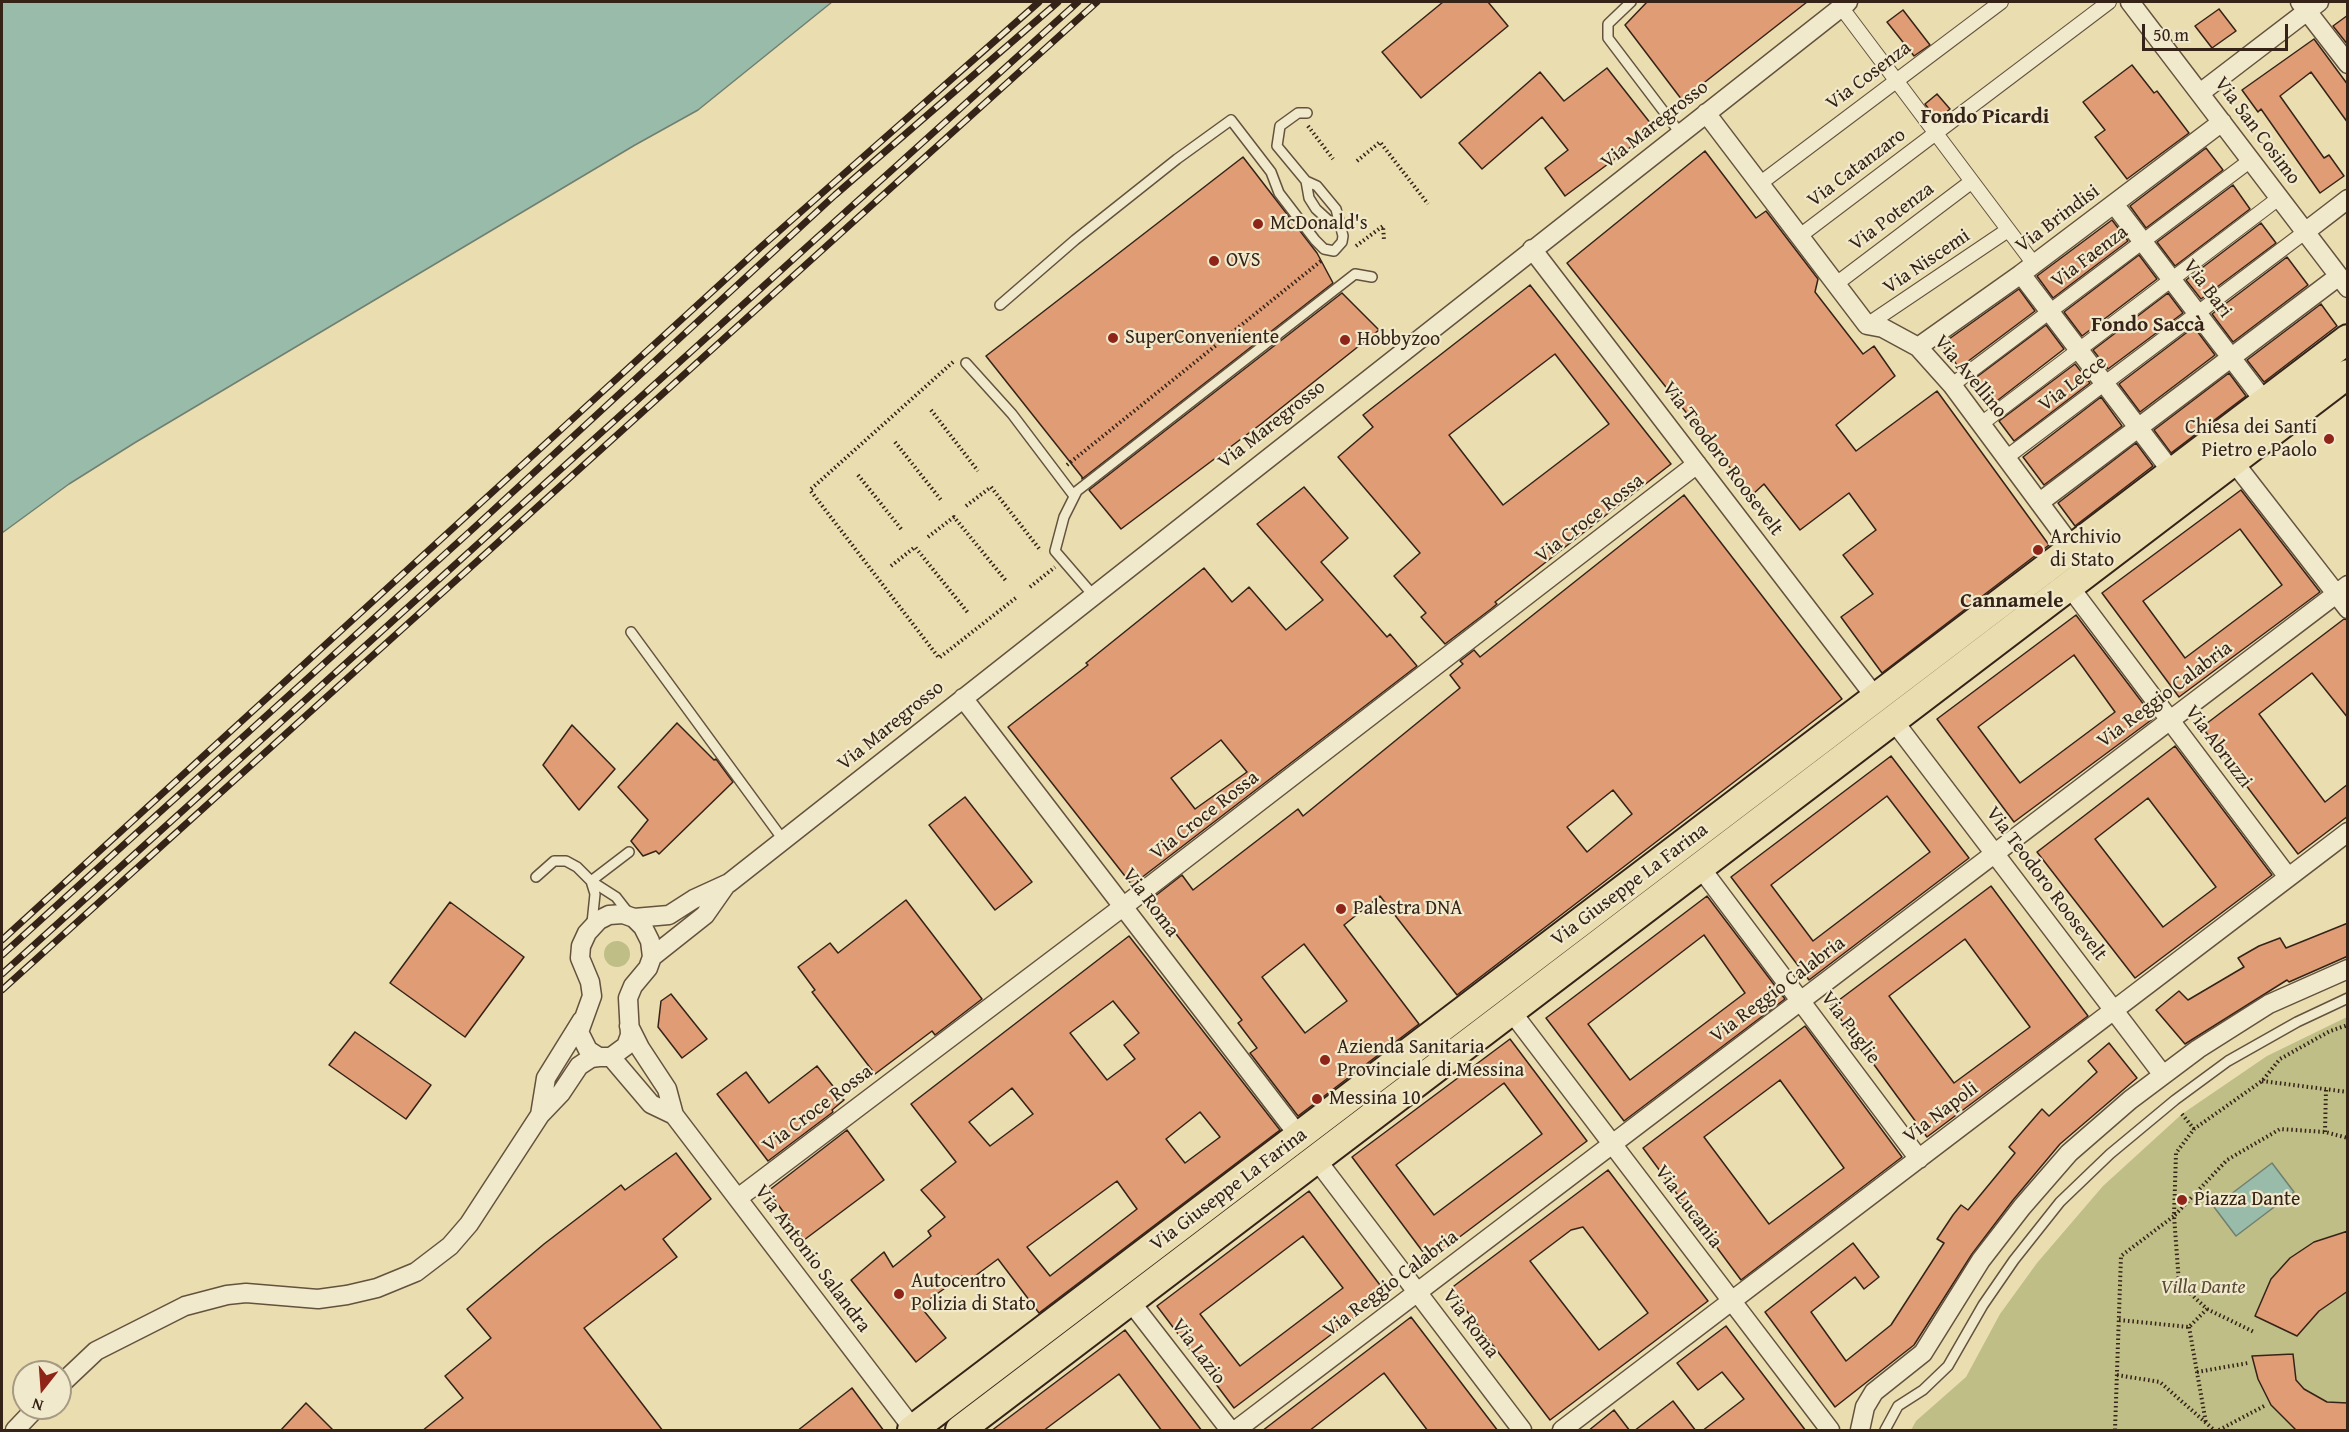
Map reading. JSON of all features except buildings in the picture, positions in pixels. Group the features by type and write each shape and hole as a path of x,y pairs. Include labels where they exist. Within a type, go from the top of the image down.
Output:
{"main road":[{"name":"Via Giuseppe La Farina","path":"913,1430 2348,339"},
{"name":"Via Giuseppe La Farina","path":"960,1431 2348,374"}],"street":[{"name":"Via Cosenza","path":"1762,182 2001,2"},
{"name":"Via Catanzaro","path":"1801,235 2109,2"},
{"name":"Via San Cosimo","path":"2130,2 2343,282"},
{"name":"Via Maregrosso","path":"726,885 1844,4"},
{"path":"1844,4 1895,81 2008,230 2049,312 2172,472"},
{"path":"2200,93 2309,5 2348,64"},
{"path":"1706,113 1762,182 1867,325"},
{"name":"Via Brindisi","path":"1918,347 2028,269 2222,122"},
{"name":"Via Faenza","path":"1952,385 2250,160"},
{"name":"Via Potenza","path":"1836,284 1971,182"},
{"path":"1981,424 2279,198"},
{"path":"2305,232 2348,199"},
{"name":"Via Bari","path":"2114,204 2265,402"},
{"name":"Via Niscemi","path":"1867,325 2008,230"},
{"name":"Via Lecce","path":"2007,457 2305,232"},
{"name":"Via Teodoro Roosevelt","path":"1532,249 1876,698"},
{"path":"2040,502 2231,357 2343,282"},
{"name":"Via Avellino","path":"1867,325 1883,328 1918,347 1952,385 2073,548"},
{"path":"2233,460 2342,589 2348,609"},
{"name":"Via Croce Rossa","path":"738,1198 1124,906 1697,464"},
{"name":"Via Abruzzi","path":"2069,586 2288,877"},
{"name":"Via Reggio Calabria","path":"1236,1431 2342,589"},
{"name":"Via Roma","path":"963,698 1299,1136"},
{"name":"Via Teodoro Roosevelt","path":"1893,720 2163,1075"},
{"name":"Via Napoli","path":"1562,1431 2348,832"},
{"name":"Via Puglie","path":"1700,867 1919,1158"},
{"path":"540,1115 546,1078 590,1005 592,993 580,954 582,942 590,929 609,915 632,917 669,915 694,899 726,885"},
{"path":"652,957 705,915 726,885"},
{"path":"72,1374 96,1351 165,1315 194,1303 246,1293 304,1298 333,1297 371,1290 416,1272 444,1253 469,1224 540,1115 561,1093 579,1066 591,1058 605,1057 626,1046 629,1026 628,998 633,986 648,968 652,957 648,935 632,917"},
{"path":"1860,1431 1865,1407 1874,1392 1923,1353 1981,1260 2048,1176 2101,1124 2163,1075 2269,1004 2348,969"},
{"name":"Via Lucania","path":"1510,1011 1830,1431"},
{"path":"583,1018 579,1032 588,1050 605,1057 651,1104 674,1115"},
{"path":"629,1026 640,1048 667,1089 674,1115"},
{"name":"Via Antonio Salandra","path":"674,1115 913,1430"},
{"name":"Via Roma","path":"1316,1159 1522,1431"},
{"name":"Via Lazio","path":"1131,1301 1230,1431"}],"lane":[{"path":"1630,2 1608,24 1608,38 1680,133"},
{"path":"999,305 1075,240 1177,159 1231,120 1271,172 1279,194 1324,249 1334,251 1342,242 1336,209 1325,193 1306,181 1277,146 1280,126 1298,113 1307,113"},
{"path":"1306,181 1309,198 1316,209 1328,220 1339,223"},
{"path":"1093,595 1055,551 1064,517 1077,491 1355,274 1372,277"},
{"path":"962,360 1012,414 1074,496"},
{"path":"631,632 784,841"},
{"path":"589,878 629,852"},
{"path":"536,877 554,861 566,861 616,897 632,917"},
{"path":"589,878 595,902 590,929"},
{"path":"1885,1431 1898,1406 1923,1390 1948,1366 1983,1305 2014,1260 2060,1202 2110,1154 2175,1100 2228,1061 2297,1022 2348,998"}],"path":[{"path":"1307,124 1333,159"},
{"path":"1357,160 1380,142 1428,204"},
{"path":"1353,248 1383,226 1384,240"},
{"path":"1061,471 1323,259 1330,260"},
{"path":"962,360 810,490 939,658 1017,597"},
{"path":"931,410 978,471"},
{"path":"895,442 941,500"},
{"path":"858,475 902,530"},
{"path":"966,506 991,487 1044,554"},
{"path":"928,537 954,517 1006,582"},
{"path":"891,566 915,547 969,614"},
{"path":"1030,587 1055,567"},
{"path":"2254,1332 2207,1309 2179,1283 2174,1216 2176,1154 2194,1129 2262,1081 2280,1059 2330,1031 2348,1025"},
{"path":"2262,1081 2348,1092"},
{"path":"2325,1132 2326,1089"},
{"path":"2182,1114 2194,1129"},
{"path":"2115,1431 2121,1256 2174,1216 2227,1160 2280,1129 2325,1132 2348,1138"},
{"path":"2189,1327 2207,1309"},
{"path":"2119,1320 2189,1327"},
{"path":"2189,1327 2206,1423"},
{"path":"2197,1372 2248,1363"},
{"path":"2117,1375 2160,1382 2214,1431"},
{"path":"2219,1431 2265,1405"}],"green space":[{"path":"617,941 626,945 630,954 626,963 617,967 608,963 604,954 608,945"},
{"name":"Villa Dante","path":"2347,1017 2347,1430 1911,1430 1916,1421 1966,1377 2000,1314 2037,1263 2103,1186 2182,1114 2267,1056"}],"shaded area":[{"path":"2,2 832,2 698,110 635,145 136,442 69,484 2,533"},
{"path":"2272,1163 2294,1192 2236,1236 2214,1207"}],"railway":[{"path":"2,940 762,246 1039,2"},
{"path":"2,955 476,526 835,195 1058,2"},
{"path":"2,974 1078,2"},
{"path":"2,990 1097,2"}],"place":[{"name":"McDonald's","path":"1258,224"},
{"name":"OVS","path":"1214,261"},
{"name":"SuperConveniente","path":"1113,338"},
{"name":"Hobbyzoo","path":"1345,340"},
{"name":"Chiesa dei Santi Pietro e Paolo","path":"2329,439"},
{"name":"Archivio di Stato","path":"2038,550"},
{"name":"Palestra DNA","path":"1341,909"},
{"name":"Azienda Sanitaria Provinciale di Messina","path":"1325,1060"},
{"name":"Messina 10","path":"1317,1099"},
{"name":"Piazza Dante","path":"2182,1200"},
{"name":"Autocentro Polizia di Stato","path":"899,1294"}],"district":[{"name":"Fondo Picardi","path":"1985,118"},
{"name":"Fondo Saccà","path":"2148,326"},
{"name":"Cannamele","path":"2012,602"}]}
